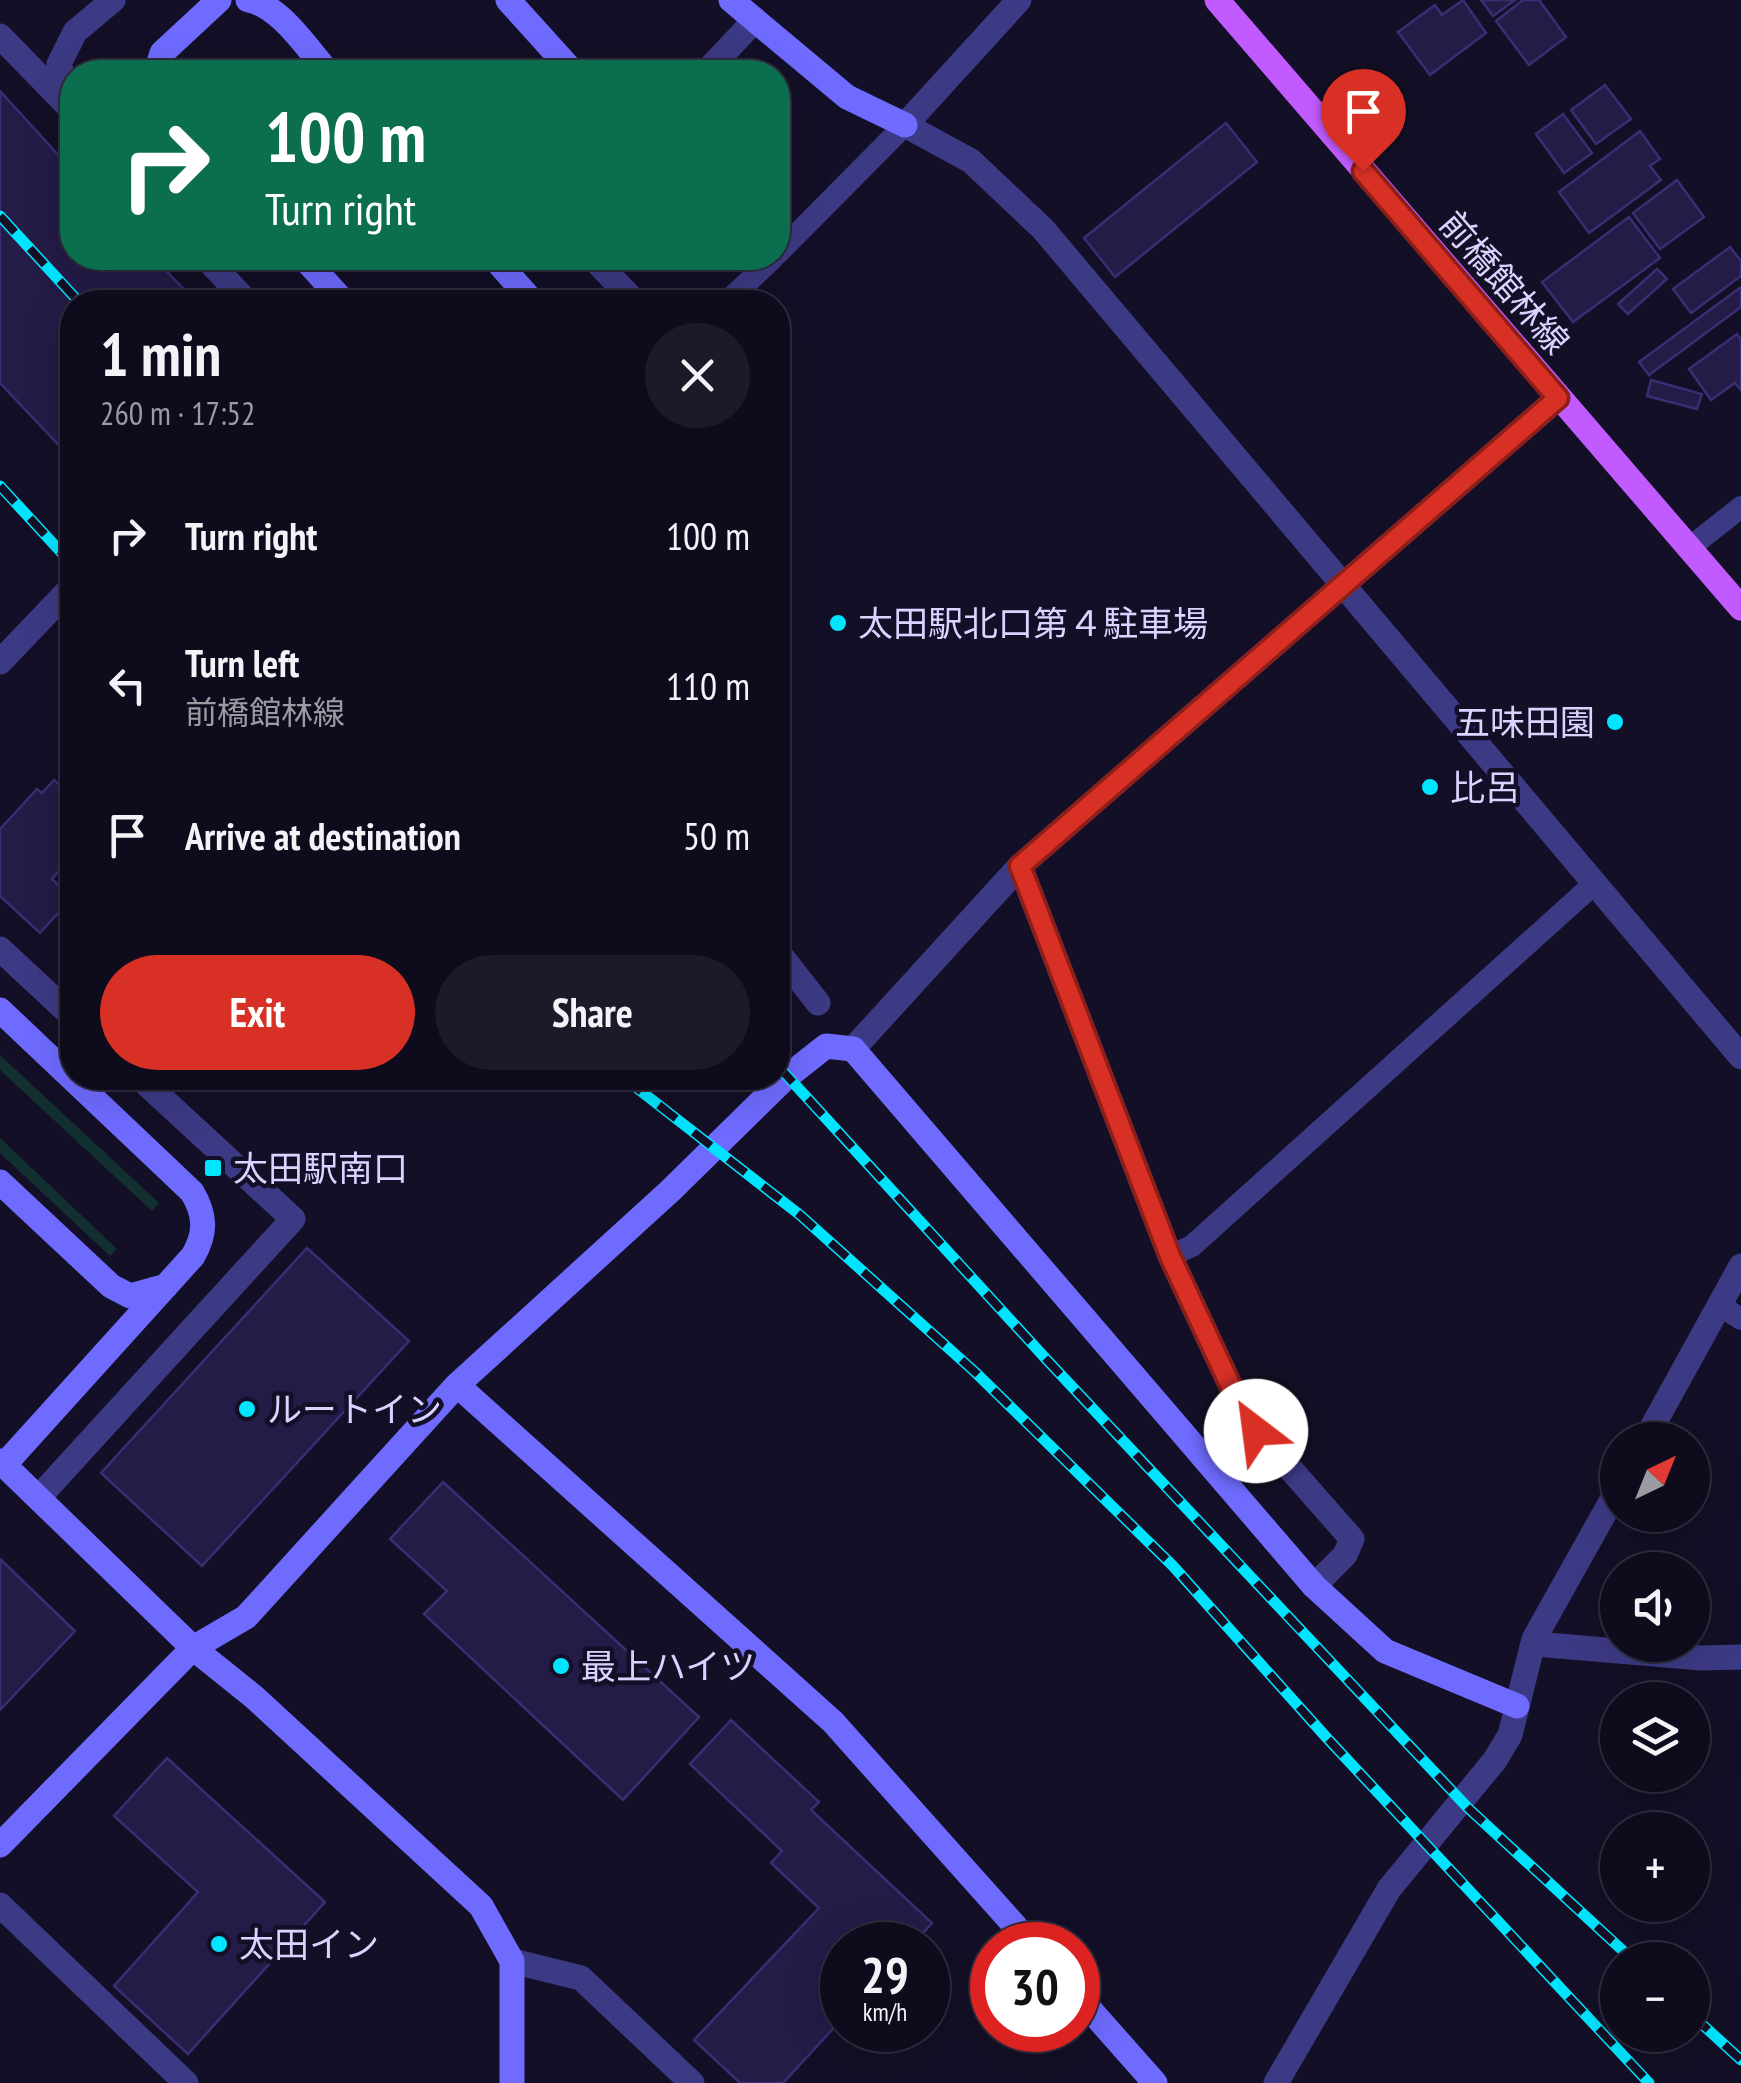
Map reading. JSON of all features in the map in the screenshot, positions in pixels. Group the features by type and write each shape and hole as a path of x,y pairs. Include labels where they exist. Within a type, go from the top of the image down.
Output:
{"main road":[{"name":"前橋館林線","path":"1217,0 1741,608"}],"street":[{"path":"61,60 75,32 113,0"},
{"path":"160,60 162,53 213,5 233,0"},
{"path":"248,0 277,16 317,60"},
{"path":"508,0 562,60"},
{"path":"731,0 847,97 971,162 1043,230 1741,1056"},
{"path":"905,125 1018,0"},
{"path":"717,60 755,20"},
{"path":"0,36 60,98"},
{"path":"217,270 236,290"},
{"path":"315,270 333,290"},
{"path":"505,270 522,290"},
{"path":"604,270 624,290"},
{"path":"853,1049 1020,866 1558,398"},
{"path":"0,662 60,600"},
{"path":"1020,866 1170,1256 1240,1406 1256,1431 1352,1538 1346,1555 1314,1586"},
{"path":"0,949 60,1005"},
{"path":"790,967 818,1003"},
{"path":"0,1010 60,1067"},
{"path":"790,1074 826,1046 853,1049 1314,1586 1384,1651 1517,1706"},
{"path":"84,1090 192,1192 204,1214 200,1244 2,1463 193,1648 254,1697 482,1906 512,1962 512,2083"},
{"path":"39,1497 293,1218 153,1090"},
{"path":"0,1845 193,1648 246,1616 457,1385 670,1190 772,1090"},
{"path":"0,1182 111,1286 130,1296 166,1286"},
{"path":"1657,1422 1731,1312 1741,1266"},
{"path":"457,1385 832,1722 1011,1922"},
{"path":"1276,2083 1389,1889 1496,1760 1510,1735 1534,1638 1600,1522"},
{"path":"1534,1638 1547,1645 1701,1658 1741,1657"},
{"path":"0,1905 186,2083"},
{"path":"512,1962 581,1978 692,2083"},
{"path":"1100,2021 1155,2083"}],"lane":[{"path":"790,240 905,125"},
{"path":"740,290 760,270"},
{"path":"1688,549 1741,507"},
{"path":"1170,1256 1192,1246 1595,883"}],"green space":[{"path":"0,1055 159,1203 152,1211 0,1070"},
{"path":"0,1138 117,1249 110,1256 0,1153"}],"building":[{"path":"1463,0 1486,33 1430,75 1398,32 1435,5 1442,15"},
{"path":"1481,0 1515,0 1493,16"},
{"path":"1523,0 1539,0 1566,37 1529,65 1496,21"},
{"path":"1605,85 1631,119 1596,144 1571,110"},
{"path":"0,91 60,157 60,270 165,270 185,290 60,290 60,446 0,383"},
{"path":"1563,114 1592,153 1564,173 1536,134"},
{"path":"1226,123 1257,162 1115,277 1084,238"},
{"path":"1640,131 1660,159 1650,166 1661,180 1589,233 1559,192"},
{"path":"1677,180 1704,217 1660,249 1633,213"},
{"path":"1629,217 1660,258 1573,322 1542,282"},
{"path":"1730,247 1741,261 1741,276 1691,313 1673,289"},
{"path":"1657,269 1667,279 1628,314 1618,304"},
{"path":"1741,287 1741,307 1649,375 1639,362"},
{"path":"1737,334 1741,340 1741,390 1735,383 1711,400 1689,369"},
{"path":"1651,380 1702,394 1697,409 1647,396"},
{"path":"54,780 60,785 60,870 52,879 60,887 60,911 40,933 0,896 0,829 37,789 42,793"},
{"path":"307,1248 409,1341 202,1566 101,1473"},
{"name":"最上ハイツ","path":"443,1482 699,1717 623,1800 424,1614 447,1591 390,1539"},
{"path":"0,1559 75,1631 0,1710"},
{"path":"731,1720 819,1802 811,1810 931,1922 820,1922 820,2043 783,2083 740,2083 694,2040 819,1908 771,1863 782,1851 690,1764"},
{"name":"太田イン","path":"167,1758 325,1902 188,2054 114,1986 198,1892 114,1816"}],"railway":[{"path":"0,216 68,290"},
{"path":"0,486 60,551"},
{"path":"790,1079 1047,1360 1468,1808 1613,1942"},
{"path":"639,1090 800,1215 975,1372 1173,1566 1326,1737 1649,2083"},
{"path":"1710,2032 1741,2060"}],"place":[{"name":"太田駅北口第４駐車場","path":"838,623"},
{"name":"五味田園","path":"1615,722"},
{"name":"比呂","path":"1430,787"},
{"name":"太田駅南口","path":"213,1168"},
{"name":"ルートイン","path":"247,1409"},
{"name":"最上ハイツ","path":"561,1666"},
{"name":"太田イン","path":"219,1944"}],"route":[{"path":"1256,1431 1240,1406 1170,1256 1020,866 1558,398 1363,171"}]}
